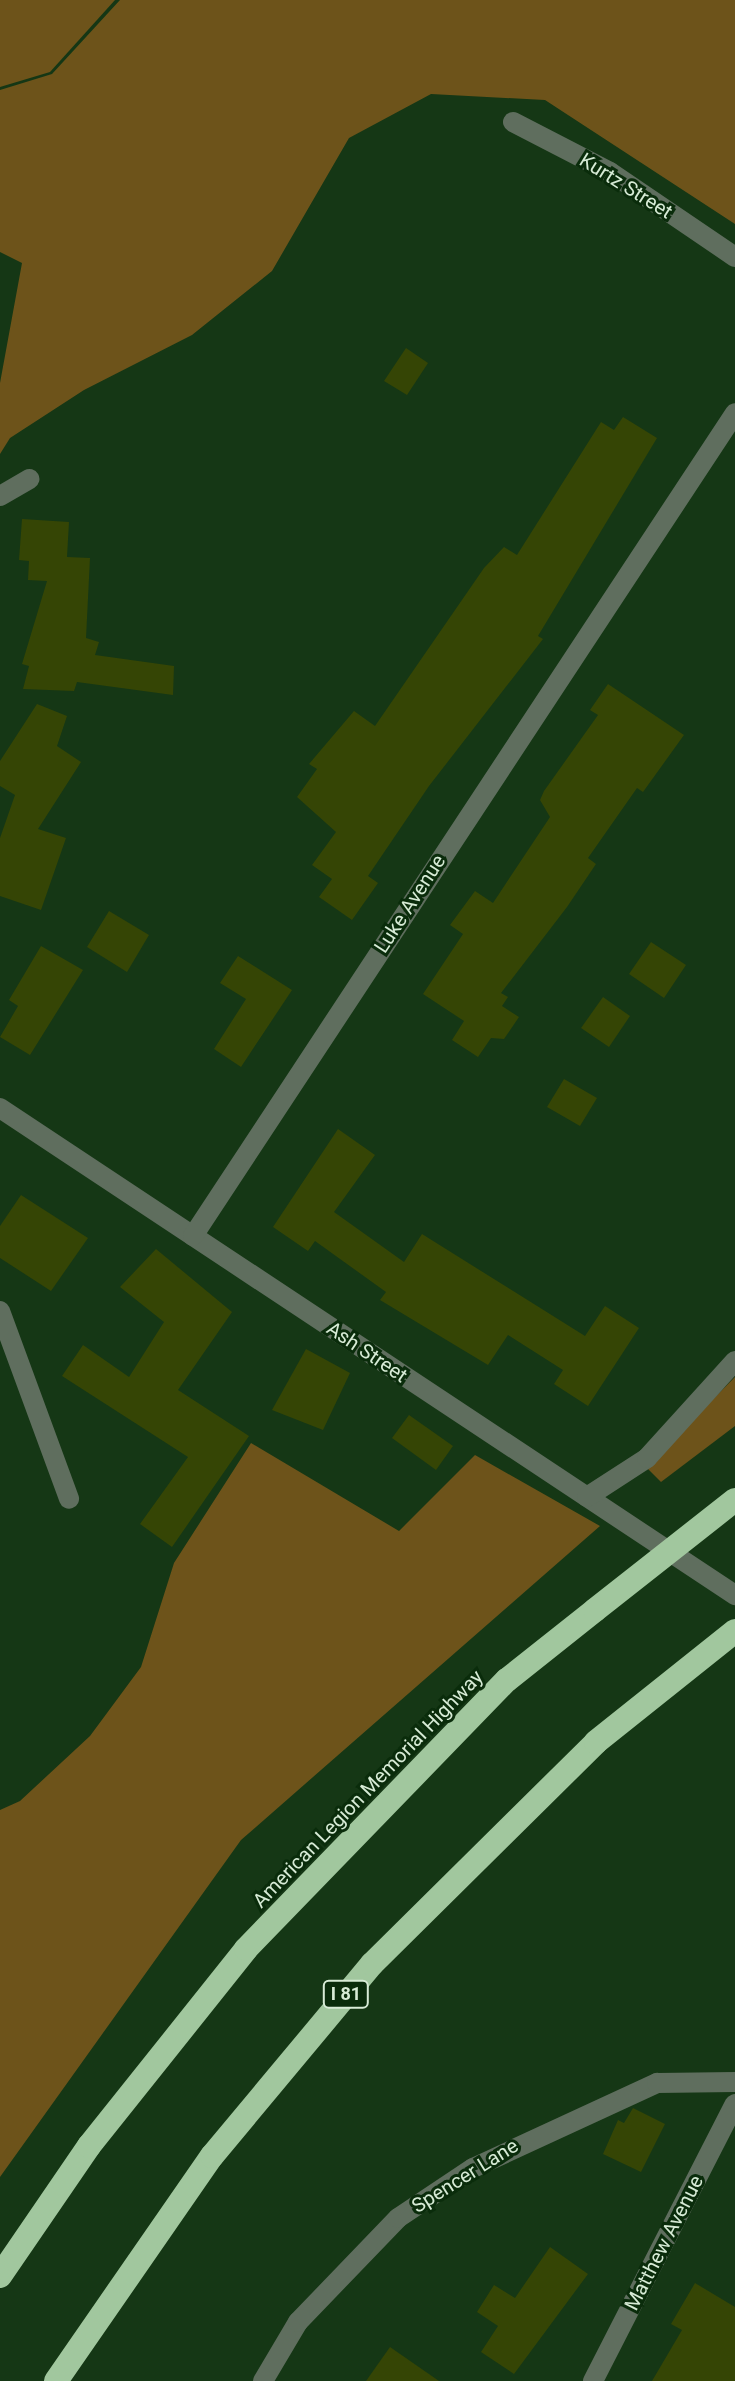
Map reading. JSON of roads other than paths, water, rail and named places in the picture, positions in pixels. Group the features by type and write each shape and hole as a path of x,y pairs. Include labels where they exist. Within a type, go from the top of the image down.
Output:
{"highway":[{"name":"American Legion Memorial Highway","path":"0,2276 89,2146 256,1939 507,1680 735,1500"},
{"name":"I 81","path":"56,2381 212,2156 372,1964 552,1783 735,1631"}],"street":[{"name":"Kurtz Street","path":"513,122 610,172 735,257"},
{"name":"Luke Avenue","path":"193,1236 628,571 735,413"},
{"path":"0,496 29,479"},
{"name":"Ash Street","path":"0,1108 735,1595"},
{"path":"0,1311 69,1499"},
{"path":"587,1497 647,1458 735,1361"},
{"name":"Spencer Lane","path":"263,2381 298,2322 398,2218 473,2168 657,2083 735,2082"},
{"name":"Matthew Avenue","path":"593,2381 735,2104"}]}
